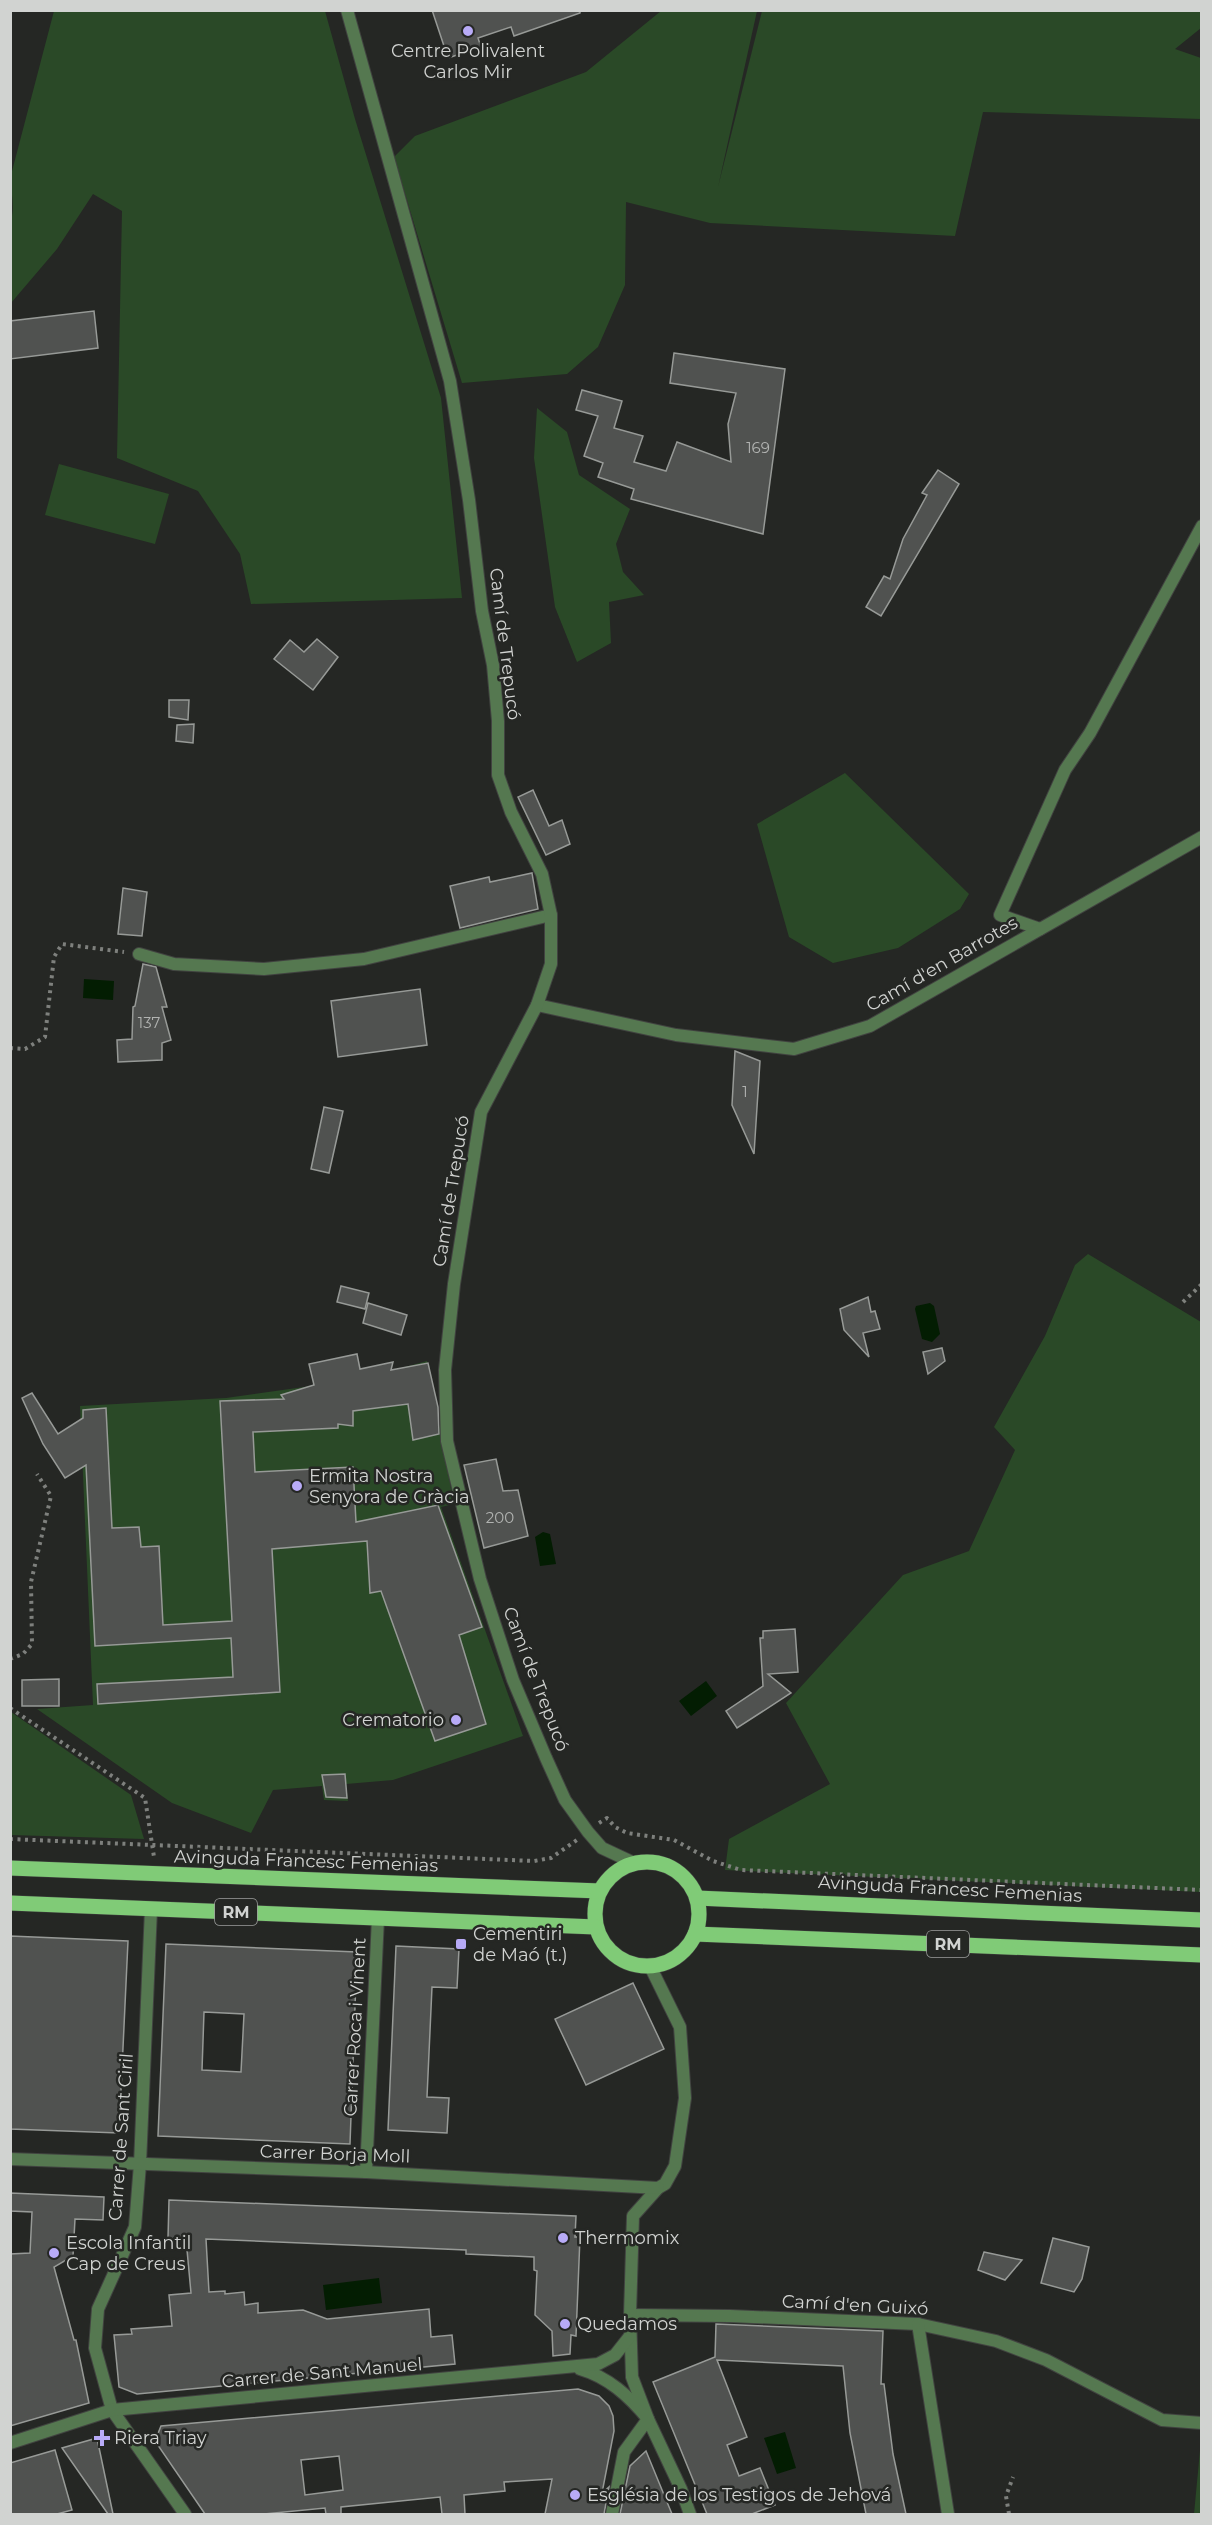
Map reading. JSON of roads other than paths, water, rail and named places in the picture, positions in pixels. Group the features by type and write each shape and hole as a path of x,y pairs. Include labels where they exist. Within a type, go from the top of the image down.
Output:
{"main road":[{"path":"634,1863 657,1863 679,1872 690,1884 697,1898 699,1916 695,1934 684,1950 669,1961 650,1966 635,1965 611,1951 602,1940 597,1927 595,1914 600,1891 620,1869 634,1863"},
{"name":"Avinguda Francesc Femenias","path":"10,1868 600,1891"},
{"name":"Avinguda Francesc Femenias","path":"697,1898 1202,1920"},
{"name":"RM","path":"10,1903 597,1927"},
{"name":"RM","path":"695,1934 1202,1955"}],"street":[{"name":"Camí de Trepucó","path":"347,10 450,381 469,500 482,611 493,665 498,721 498,775 511,812 542,874 550,915 551,964 537,1005 481,1112 452,1295 445,1370 447,1441 480,1579 513,1680 546,1758 565,1800 588,1832 602,1848 634,1863"},
{"path":"1040,929 1000,915 1065,770 1090,734 1202,526"},
{"name":"Camí d'en Barrotes","path":"537,1005 676,1035 794,1049 870,1026 1202,837"},
{"path":"139,954 174,964 264,969 364,959 550,915"},
{"name":"Carrer de Sant Ciril","path":"151,1909 140,2164 135,2227 98,2309 95,2348 112,2410 185,2514"},
{"name":"Carrer Roca i Vinent","path":"366,2172 378,1918"},
{"path":"650,1966 680,2027 685,2098 675,2166 665,2184 658,2188 633,2216 630,2315 632,2377 690,2514"},
{"name":"Carrer Borja Moll","path":"10,2159 366,2172 658,2188"},
{"name":"Camí d'en Guixó","path":"630,2315 730,2316 918,2324 996,2341 1046,2360 1162,2420 1201,2423"},
{"path":"918,2324 948,2514"},
{"name":"Carrer de Sant Manuel","path":"10,2443 112,2410 598,2364 615,2355 630,2336"},
{"path":"574,2367 597,2374 615,2386 635,2403 648,2419"},
{"path":"612,2514 624,2452 648,2419"}],"place":[{"name":"Centre Polivalent Carlos Mir","path":"468,31"},
{"name":"Ermita Nostra Senyora de Gràcia","path":"297,1486"},
{"name":"Crematorio","path":"456,1720"},
{"name":"Cementiri de Maó (t.)","path":"461,1944"},
{"name":"Thermomix","path":"563,2238"},
{"name":"Escola Infantil Cap de Creus","path":"54,2253"},
{"name":"Quedamos","path":"565,2324"},
{"name":"Riera Triay","path":"102,2438"},
{"name":"Església de los Testigos de Jehová","path":"575,2495"}]}
